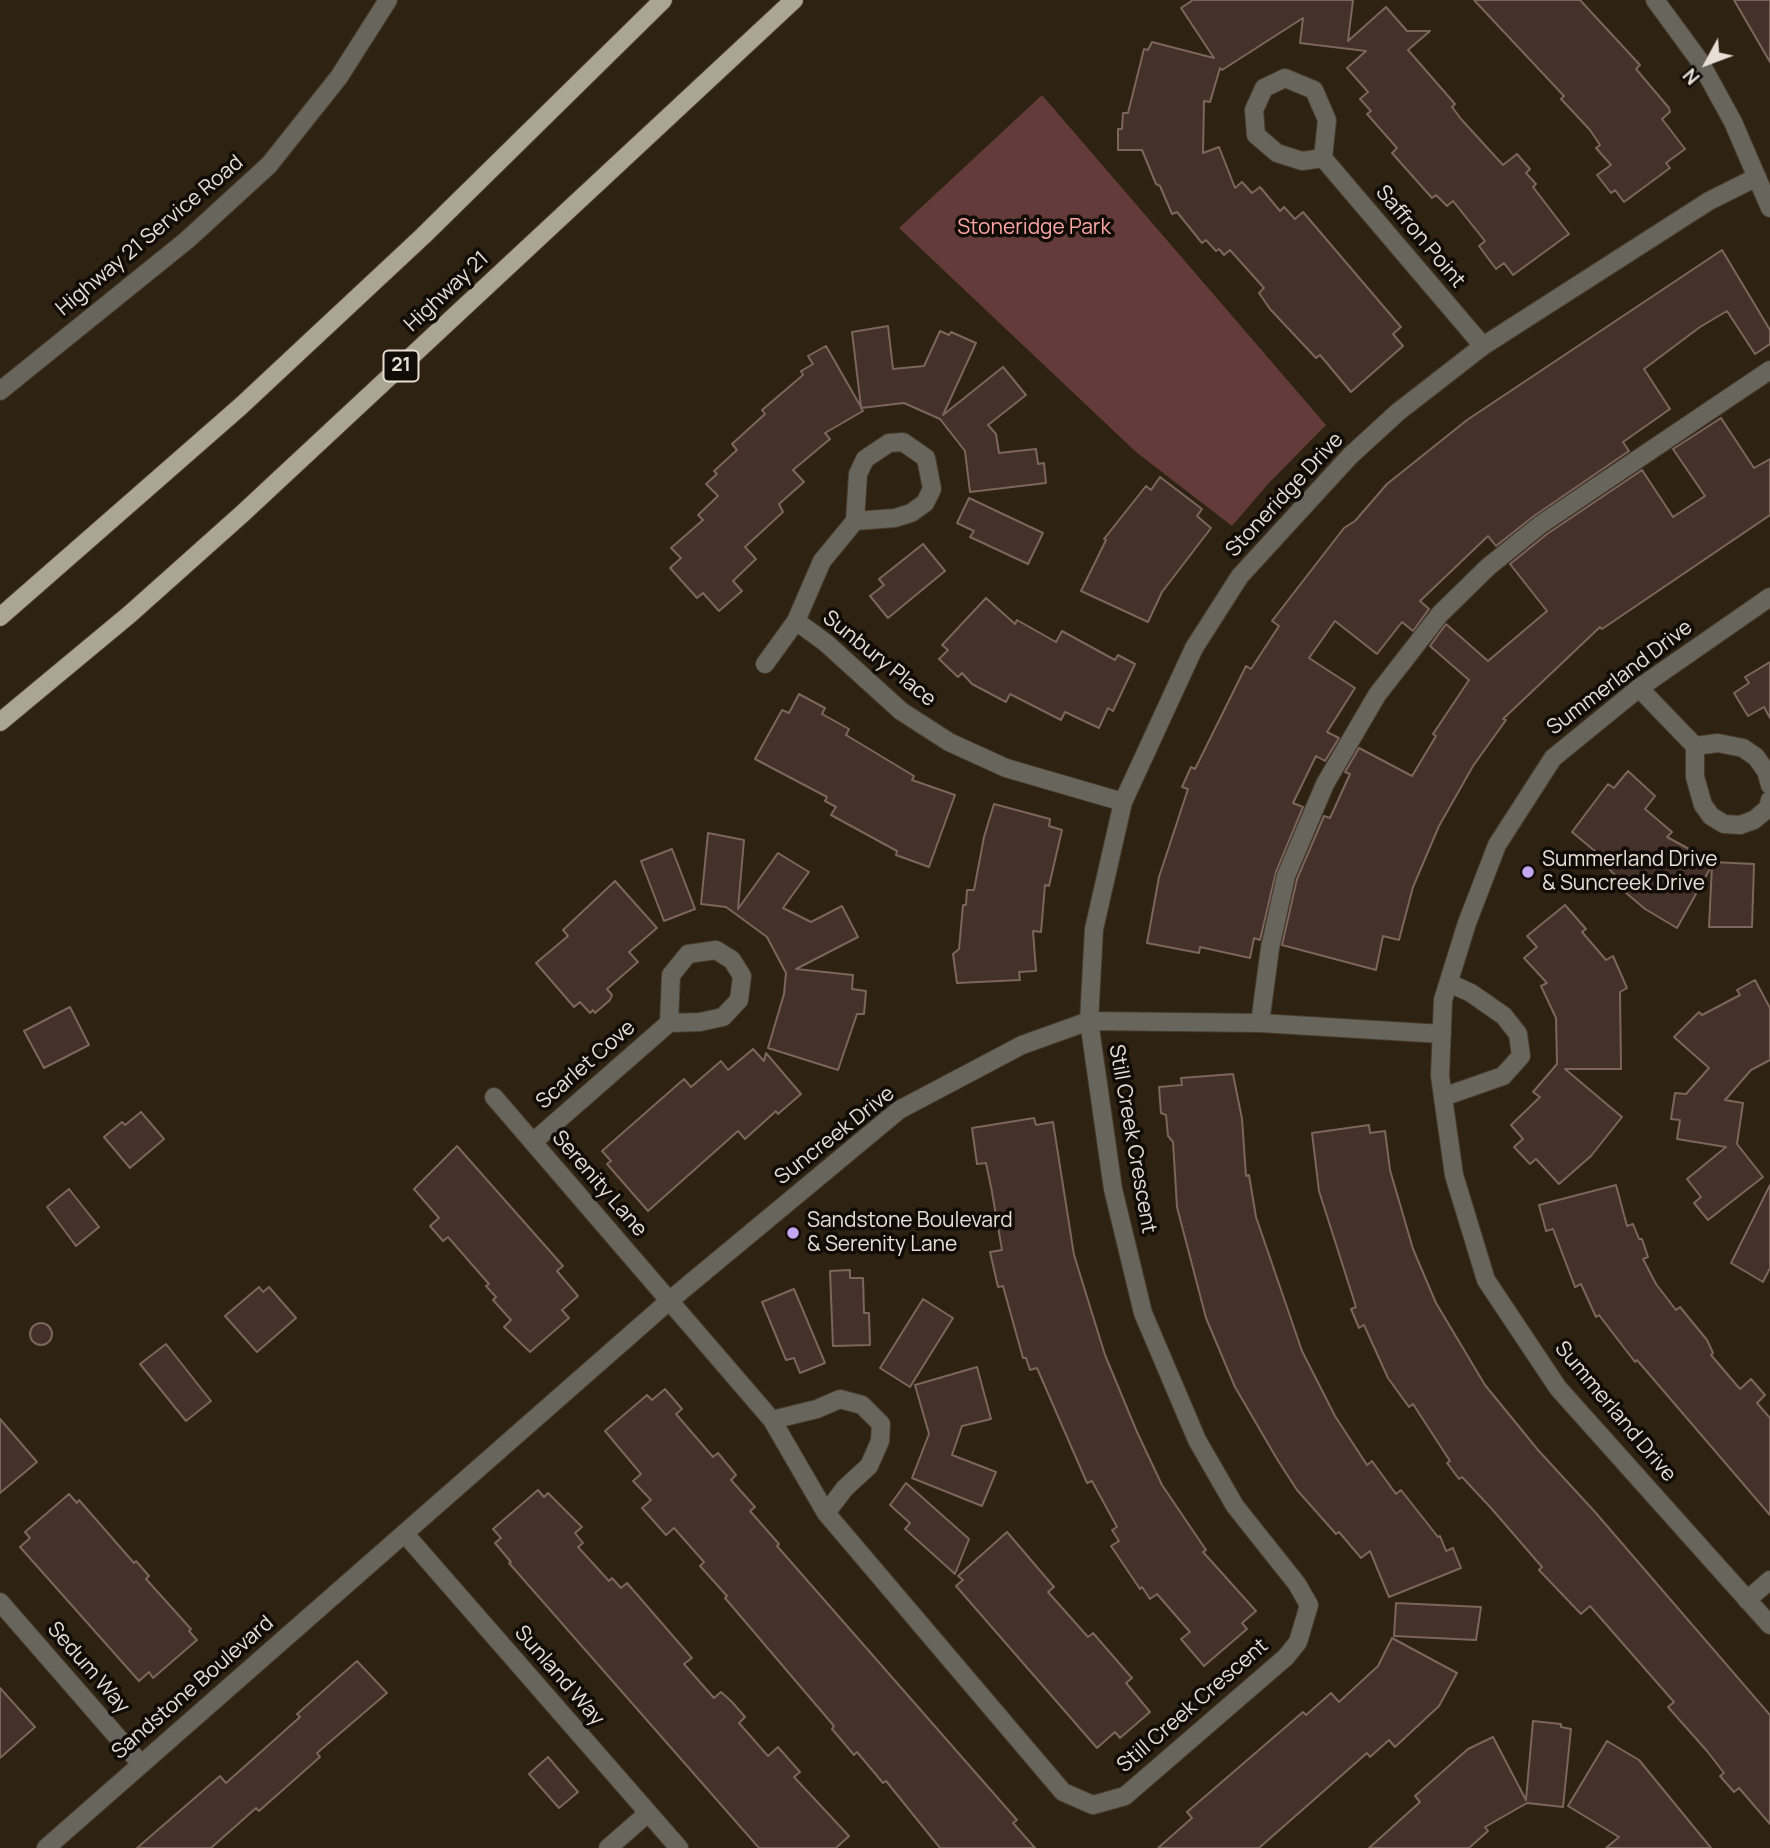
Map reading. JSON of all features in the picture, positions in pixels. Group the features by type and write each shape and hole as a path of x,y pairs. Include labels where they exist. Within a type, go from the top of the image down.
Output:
{"main road":[{"path":"0,617 241,406 393,265 663,0"},
{"name":"Highway 21","path":"0,722 130,614 242,514 794,0"}],"street":[{"name":"Highway 21 Service Road","path":"0,391 187,240 269,165 340,77 388,0"},
{"path":"1656,0 1699,60 1733,122 1770,208"},
{"path":"1285,78 1314,90 1327,120 1323,158 1302,161 1277,153 1256,135 1254,110 1264,88 1285,78"},
{"name":"Saffron Point","path":"1323,158 1483,346"},
{"name":"Stoneridge Drive","path":"1089,1021 1094,929 1123,802 1194,648 1240,576 1350,456 1398,412 1483,346 1709,201 1757,177"},
{"path":"1260,1023 1270,948 1286,876 1325,784 1377,695 1432,624 1488,567 1540,524 1770,370"},
{"path":"903,442 926,458 932,489 925,503 911,513 895,518 855,521 856,483 865,459 889,443 903,442"},
{"name":"Sunbury Place","path":"855,521 822,561 796,621 826,643 901,711 949,741 1006,768 1123,802"},
{"name":"Summerland Drive","path":"1770,597 1639,688 1553,758 1497,845 1443,1000 1440,1076 1454,1175 1486,1280 1558,1388 1770,1625"},
{"path":"765,664 796,621"},
{"path":"1639,688 1695,746 1695,777 1703,805 1711,816 1724,824 1740,825 1754,820 1768,808 1770,800"},
{"path":"1695,746 1718,743 1743,748 1756,757 1766,771 1770,785"},
{"name":"Scarlet Cove","path":"533,1142 669,1023 700,1022 723,1017 739,1000 742,976 732,960 716,950 688,954 671,975 669,1023"},
{"path":"1443,1097 1503,1076 1521,1056 1518,1034 1504,1016 1471,993 1449,983"},
{"name":"Suncreek Drive","path":"371,1564 669,1301 899,1110 1022,1045 1089,1021 1260,1023 1442,1034"},
{"name":"Still Creek Crescent","path":"669,1301 772,1420 826,1513 1063,1792 1078,1801 1093,1805 1125,1796 1286,1657 1298,1642 1308,1605 1297,1584 1235,1506 1204,1451 1168,1376 1143,1314 1113,1189 1089,1021"},
{"name":"Serenity Lane","path":"494,1097 669,1301"},
{"path":"772,1420 817,1409 840,1399 862,1405 881,1424 880,1441 869,1466 845,1488 826,1513"},
{"name":"Sunland Way","path":"405,1534 679,1848"},
{"name":"Sandstone Boulevard","path":"46,1848 371,1564"},
{"path":"1747,1600 1770,1580"},
{"name":"Sedum Way","path":"0,1602 141,1764"},
{"path":"608,1848 648,1813"}],"green space":[{"name":"Stoneridge Park","path":"1042,95 1326,425 1268,484 1232,526 1136,452 899,228"}],"building":[{"path":"1193,0 1353,0 1348,41 1386,7 1407,31 1430,31 1408,50 1455,104 1452,107 1461,119 1503,165 1517,154 1530,169 1526,173 1536,184 1533,187 1569,234 1513,275 1504,263 1496,269 1479,246 1485,241 1453,201 1447,206 1436,195 1432,198 1392,153 1397,148 1367,114 1371,111 1360,99 1368,92 1347,68 1366,51 1300,43 1303,18 1222,70 1220,68 1210,102 1204,101 1203,153 1219,147 1235,188 1242,182 1252,193 1260,187 1280,211 1284,207 1295,219 1303,212 1401,327 1393,334 1403,346 1351,392 1320,355 1316,358 1270,309 1259,293 1264,288 1230,250 1224,255 1206,240 1202,243 1177,212 1172,214 1142,150 1118,150 1118,129 1122,129 1123,113 1128,113 1144,49 1148,50 1152,42 1214,58 1181,8"},
{"path":"1474,0 1580,0 1640,65 1636,69 1669,108 1670,112 1662,119 1685,149 1666,163 1670,168 1624,202 1615,190 1611,193 1597,175 1611,165 1596,148 1600,145 1590,130 1561,99 1564,96"},
{"path":"1734,0 1770,0 1770,62"},
{"path":"1722,250 1770,330 1770,344 1755,354 1727,311 1700,327 1644,369 1670,409 1623,442 1629,451 1534,516 1496,546 1488,536 1420,601 1429,609 1413,631 1402,622 1377,654 1335,621 1309,658 1355,688 1327,732 1339,738 1325,761 1316,756 1293,803 1303,807 1276,872 1260,940 1254,938 1250,958 1200,947 1199,953 1147,943 1159,877 1188,789 1182,787 1191,767 1195,769 1246,666 1251,669 1279,626 1272,621 1344,528 1355,521 1387,484 1467,420"},
{"path":"888,326 893,369 924,366 940,331 949,335 951,332 976,343 943,415 1003,367 1026,395 988,425 996,434 999,453 1036,449 1038,464 1044,463 1046,483 970,492 965,451 940,419 904,403 861,408 863,411 825,433 830,439 793,470 804,482 779,504 783,512 745,547 756,559 733,581 742,591 719,611 703,593 697,598 670,568 681,558 671,548 703,520 698,515 718,496 706,484 717,474 714,471 737,450 732,444 765,414 762,410 803,375 801,371 813,364 808,356 826,346 861,407 852,332"},
{"path":"1721,418 1754,468 1770,459 1770,515 1602,629 1600,627 1503,719 1506,720 1473,766 1439,826 1413,887 1399,940 1383,936 1376,970 1282,945 1297,879 1324,816 1330,818 1350,774 1345,772 1359,748 1412,776 1436,736 1433,734 1469,680 1430,646 1446,624 1488,661 1547,611 1510,564 1547,534 1642,470 1673,517 1705,496 1673,449"},
{"path":"1160,477 1202,509 1197,516 1211,528 1162,592 1148,622 1081,591 1106,540 1104,539 1146,486 1151,490"},
{"path":"969,498 1043,533 1028,564 970,537 974,531 957,523"},
{"path":"923,544 945,571 888,618 870,596 884,585 879,579"},
{"path":"986,598 1015,624 1017,620 1056,642 1062,631 1115,660 1118,655 1135,664 1113,711 1108,708 1099,728 1065,712 1061,720 1010,694 1006,702 972,684 962,673 958,677 939,659 948,650 942,645"},
{"path":"1770,662 1770,718 1764,707 1748,716 1734,693 1749,683 1745,677"},
{"path":"799,694 825,708 822,714 849,729 846,735 914,776 912,780 955,795 929,867 896,855 897,851 831,815 836,807 825,801 827,797 755,759 782,710 789,713"},
{"path":"1628,771 1655,796 1645,809 1672,832 1667,837 1713,862 1754,864 1752,927 1709,927 1712,865 1677,928 1645,909 1612,881 1616,876 1605,865 1608,862 1572,832 1608,784 1614,788"},
{"path":"994,804 1050,819 1049,826 1062,830 1049,886 1045,885 1041,932 1033,931 1036,971 1019,972 1020,980 957,983 953,954 959,949 963,905 966,905 967,890 974,890 984,837"},
{"path":"708,833 744,840 738,909 778,853 809,872 783,908 811,922 842,906 858,937 796,969 853,975 852,989 866,991 864,1014 857,1014 838,1070 768,1048 784,994 786,973 767,937 726,907 701,904"},
{"path":"672,849 695,909 664,921 641,861"},
{"path":"615,881 657,928 629,952 638,962 607,989 612,995 610,1000 595,1013 593,1010 590,1013 580,1002 574,1007 536,963 568,936 563,930"},
{"path":"1565,905 1586,929 1582,932 1606,960 1613,956 1627,988 1620,992 1621,1069 1565,1069 1622,1117 1591,1156 1559,1184 1536,1159 1530,1164 1514,1147 1523,1139 1511,1125 1540,1097 1533,1092 1557,1064 1556,1018 1541,986 1547,983 1524,958 1537,947 1527,936"},
{"path":"1755,980 1770,1008 1770,1060 1751,1070 1725,1100 1743,1103 1737,1144 1763,1177 1708,1220 1694,1203 1701,1197 1687,1179 1726,1147 1677,1139 1680,1120 1671,1119 1675,1093 1686,1094 1709,1068 1674,1037 1699,1012 1702,1015 1740,995 1737,990"},
{"path":"70,1007 89,1045 44,1068 24,1031"},
{"path":"753,1049 764,1061 766,1053 801,1094 778,1114 776,1111 745,1139 738,1131 648,1211 607,1164 611,1161 602,1151 684,1079 691,1087 721,1061 728,1070"},
{"path":"1233,1074 1242,1119 1246,1176 1249,1175 1256,1217 1302,1351 1335,1416 1367,1465 1372,1461 1396,1494 1401,1490 1438,1537 1440,1536 1446,1551 1453,1548 1461,1568 1389,1597 1370,1551 1361,1558 1297,1490 1235,1387 1206,1318 1177,1207 1173,1142 1168,1136 1166,1115 1161,1113 1159,1087 1182,1085 1181,1078"},
{"path":"141,1112 164,1139 130,1168 104,1137 122,1122 125,1125"},
{"path":"1034,1118 1036,1125 1053,1122 1074,1255 1105,1355 1137,1432 1162,1485 1206,1550 1203,1552 1256,1611 1242,1623 1247,1629 1204,1666 1181,1639 1190,1632 1157,1594 1150,1599 1142,1587 1140,1589 1111,1546 1119,1541 1112,1530 1117,1527 1092,1481 1087,1483 1037,1368 1030,1370 1026,1358 1023,1358 1003,1286 998,1287 990,1252 1002,1250 986,1163 977,1164 972,1128"},
{"path":"1369,1125 1370,1133 1385,1131 1390,1170 1413,1249 1436,1303 1485,1385 1538,1450 1770,1715 1770,1824 1739,1788 1734,1792 1720,1776 1724,1773 1668,1707 1674,1702 1590,1606 1581,1614 1539,1570 1542,1567 1491,1508 1462,1477 1459,1479 1413,1404 1409,1407 1388,1378 1364,1325 1359,1328 1351,1309 1356,1307 1319,1191 1312,1133"},
{"path":"457,1146 563,1266 557,1271 578,1296 562,1310 569,1318 530,1352 504,1327 511,1320 493,1300 496,1297 486,1286 489,1284 448,1237 443,1241 430,1226 439,1218 414,1189"},
{"path":"1616,1185 1627,1226 1633,1224 1639,1239 1642,1239 1648,1257 1643,1259 1656,1284 1676,1310 1680,1307 1707,1340 1713,1353 1711,1355 1740,1389 1751,1379 1765,1395 1757,1403 1770,1418 1770,1515 1637,1360 1635,1362 1599,1315 1596,1317 1581,1284 1575,1287 1553,1229 1546,1231 1539,1205"},
{"path":"1770,1185 1770,1268 1763,1282 1731,1263"},
{"path":"69,1189 99,1227 76,1246 47,1207"},
{"path":"850,1270 850,1278 863,1278 864,1313 869,1313 870,1345 833,1346 830,1271"},
{"path":"259,1287 263,1292 269,1287 296,1318 257,1352 225,1316"},
{"path":"794,1289 825,1363 800,1373 794,1358 786,1360 762,1302"},
{"path":"923,1299 953,1318 910,1387 880,1368"},
{"path":"41,1323 49,1326 52,1334 49,1342 41,1345 33,1342 30,1334 33,1326"},
{"path":"166,1344 211,1401 186,1421 140,1364"},
{"path":"977,1367 991,1419 962,1426 952,1455 996,1472 982,1506 912,1478 929,1434 915,1385"},
{"path":"665,1389 682,1409 676,1414 713,1457 718,1453 736,1475 731,1480 755,1507 750,1511 779,1544 777,1546 1017,1820 1013,1823 1035,1848 940,1848 886,1781 883,1783 857,1752 854,1755 832,1729 834,1726 700,1566 704,1562 674,1528 666,1535 642,1508 651,1500 633,1481 641,1474 605,1431 647,1395 652,1400"},
{"path":"0,1419 37,1462 0,1493"},
{"path":"906,1483 969,1539 955,1574 905,1529 910,1523 890,1505"},
{"path":"538,1490 544,1497 548,1493 582,1527 575,1533 583,1543 578,1547 609,1581 612,1578 621,1588 627,1583 692,1658 684,1664 714,1698 721,1692 745,1717 739,1723 768,1756 778,1747 800,1772 794,1777 849,1836 836,1848 759,1848 509,1563 511,1562 495,1543 501,1538 493,1529"},
{"path":"69,1494 77,1503 79,1500 134,1563 136,1561 149,1576 146,1579 191,1629 189,1631 197,1640 153,1678 149,1672 139,1681 20,1547 30,1538 25,1532"},
{"path":"1007,1532 1054,1587 1048,1592 1088,1637 1093,1633 1132,1678 1126,1683 1150,1712 1120,1738 1115,1732 1097,1748 956,1586 963,1580 958,1576"},
{"path":"1396,1603 1481,1607 1476,1640 1394,1636"},
{"path":"1392,1638 1457,1673 1439,1706 1395,1747 1389,1740 1370,1757 1367,1753 1259,1848 1158,1848 1192,1818 1187,1812 1303,1712 1306,1715 1331,1693 1339,1702 1378,1666"},
{"path":"357,1661 387,1693 317,1753 320,1757 259,1811 256,1808 211,1848 137,1848 220,1776 226,1783 300,1717 297,1714"},
{"path":"0,1688 35,1727 0,1758"},
{"path":"1533,1721 1561,1724 1561,1727 1571,1729 1563,1807 1527,1803 1485,1827 1488,1831 1469,1848 1369,1848 1420,1802 1415,1796 1468,1749 1493,1737 1526,1800"},
{"path":"1607,1741 1639,1760 1711,1848 1606,1848 1619,1837 1568,1806"},
{"path":"548,1757 578,1792 559,1808 529,1774"}],"place":[{"name":"Summerland Drive & Suncreek Drive","path":"1528,872"},
{"name":"Sandstone Boulevard & Serenity Lane","path":"793,1233"}]}
